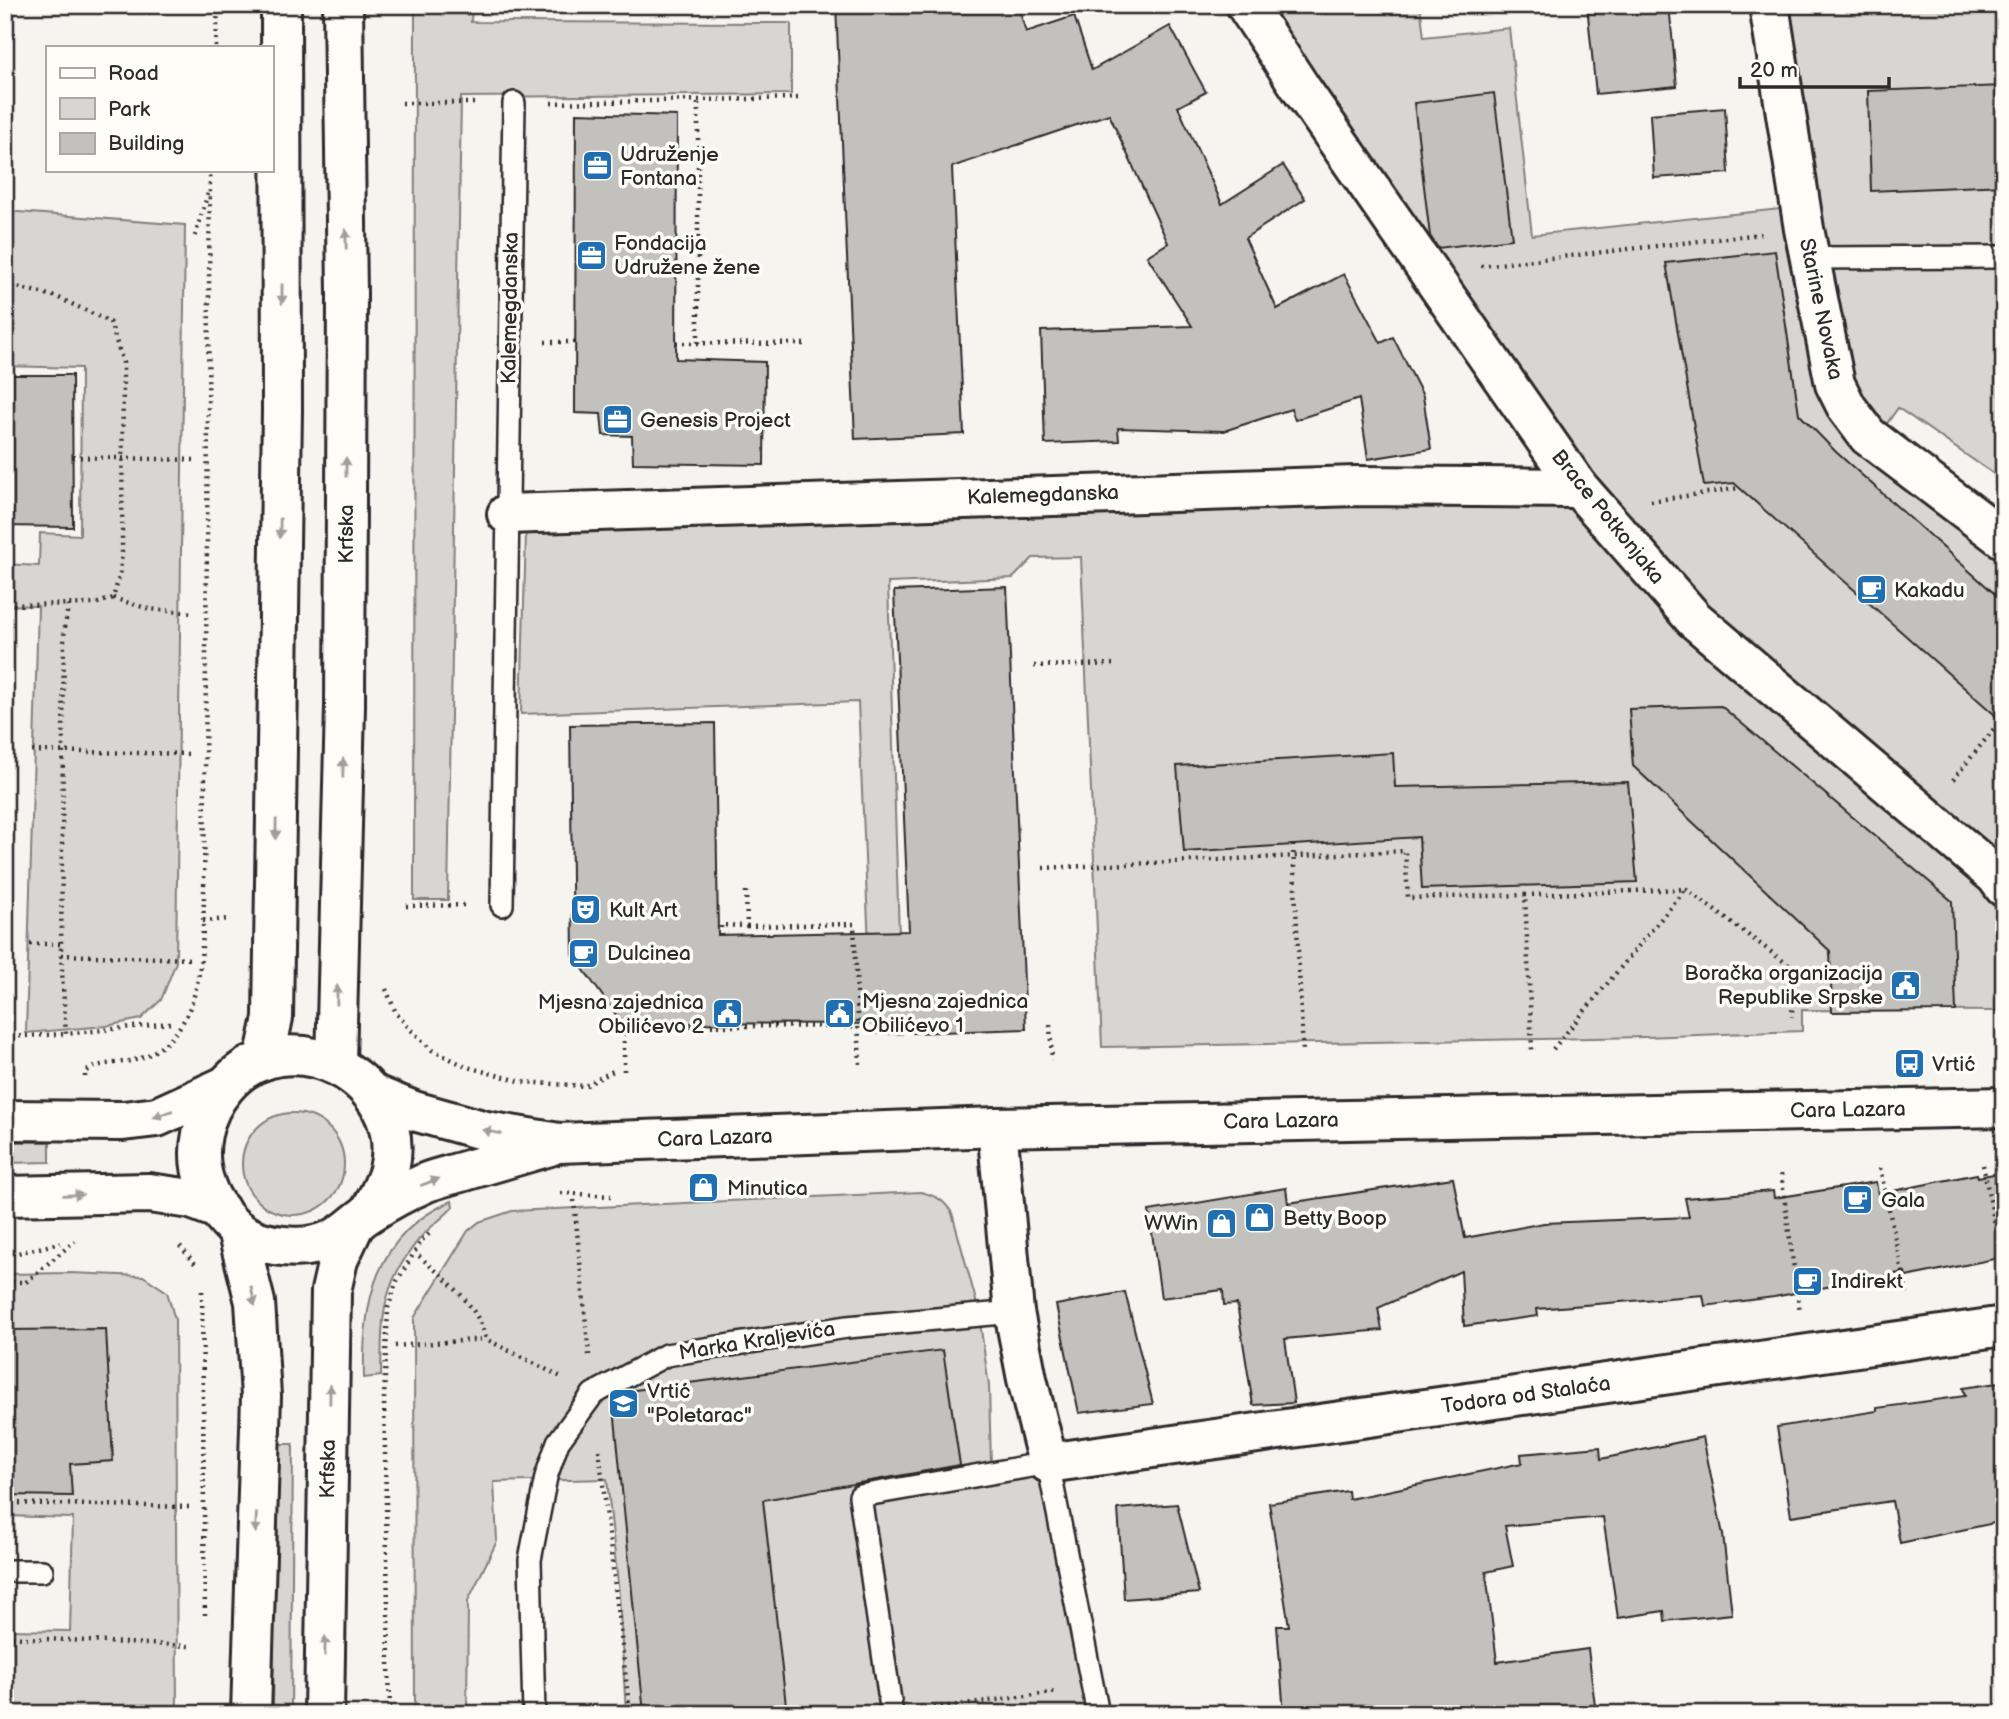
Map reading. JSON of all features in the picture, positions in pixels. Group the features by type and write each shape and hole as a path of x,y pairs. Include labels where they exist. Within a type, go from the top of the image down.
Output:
{"street":[{"path":"264,1060 273,1017 282,411 281,5"},
{"name":"Krfska","path":"336,1063 345,706 346,294 343,5"},
{"name":"Brace Potkonjaka","path":"1246,5 1428,272 1588,499 1694,619 1996,876 2004,887"},
{"name":"Starine Novaka","path":"1769,5 1806,244 1835,384 1847,408 1868,436 2004,539"},
{"name":"Kalemegdanska","path":"507,514 1356,486 1588,499"},
{"path":"5,1120 123,1121 157,1117 225,1086 243,1070 264,1060 288,1055 313,1056 336,1063 356,1077 372,1094 387,1120 391,1142 390,1168 382,1191 361,1220 331,1240 310,1246 285,1246 265,1242 191,1199 149,1193 5,1196"},
{"path":"225,1086 202,1126 200,1150 207,1190 228,1220 255,1303 261,1396 251,1714"},
{"name":"Cara Lazara","path":"372,1094 414,1111 486,1131 559,1143 997,1127 2004,1107"},
{"path":"997,1127 1014,1312 1048,1463"},
{"name":"Cara Lazara","path":"361,1220 428,1182 559,1143"},
{"name":"Krfska","path":"324,1714 331,1290 338,1261 361,1220"},
{"name":"Todora od Stalaća","path":"1048,1463 2004,1326"}],"lane":[{"name":"Kalemegdanska","path":"502,905 514,103"},
{"path":"1806,244 2004,257"},
{"name":"Marka Kraljevića","path":"534,1714 530,1560 546,1477 558,1442 593,1394 666,1355 846,1327 1014,1312"},
{"path":"892,1713 860,1496 1048,1463 1098,1714"},
{"path":"5,1571 42,1571"}],"path":[{"path":"216,46 218,5"},
{"path":"402,103 799,99"},
{"path":"698,100 698,343"},
{"path":"85,1084 85,1073 91,1067 141,1058 156,1050 183,1022 190,1010 199,978 203,921 210,172"},
{"path":"195,236 209,188"},
{"path":"1428,272 1806,244"},
{"path":"5,284 57,297 110,322 122,362 122,551 120,574 113,598"},
{"path":"676,343 805,344"},
{"path":"73,457 195,460"},
{"path":"1588,499 1740,488"},
{"path":"5,606 95,604 113,598 141,608 193,613"},
{"path":"66,1034 61,955 64,635 68,605"},
{"path":"1034,666 1118,664"},
{"path":"1924,816 2001,720"},
{"path":"33,751 193,754"},
{"path":"1293,845 1303,1054"},
{"path":"1043,868 1405,850 1408,898 1686,889 1794,969 1792,1017"},
{"path":"1553,1049 1686,889"},
{"path":"746,891 747,926"},
{"path":"1525,895 1532,1050"},
{"path":"406,906 502,905"},
{"path":"203,921 221,919"},
{"path":"721,935 721,925 853,924 860,1065"},
{"path":"30,944 62,944"},
{"path":"61,955 192,958"},
{"path":"384,982 396,1013 411,1030 432,1049 467,1067 523,1082 585,1086 613,1071"},
{"path":"5,1037 66,1034 170,1023"},
{"path":"1051,1025 1052,1059"},
{"path":"624,1071 624,1026 859,1027"},
{"path":"1983,1165 2004,1269"},
{"path":"1880,1168 1909,1304"},
{"path":"1781,1174 1801,1321"},
{"path":"586,1193 611,1196"},
{"path":"574,1200 593,1394 630,1714"},
{"path":"390,1714 384,1399 387,1319 397,1281 422,1240 437,1226"},
{"path":"5,1256 78,1238 26,1282 5,1282"},
{"path":"169,1239 195,1261 200,1273"},
{"path":"419,1256 456,1288 482,1321 486,1339"},
{"path":"202,1286 205,1631"},
{"path":"395,1346 486,1339 593,1394"},
{"path":"5,1503 189,1507"},
{"path":"5,1637 189,1646"},
{"path":"892,1713 1093,1688"}],"green space":[{"path":"415,5 472,5 471,22 791,23 791,94 461,97 448,900 414,900"},
{"path":"1263,5 1420,5 1424,37 1509,28 1532,235 1791,208 1822,373 2004,551 2004,856 1704,614 1593,481"},
{"path":"1778,5 2004,5 2004,481 1898,408 1878,436 1853,403"},
{"path":"5,211 185,225 176,962 161,1000 141,1019 106,1026 26,1033 38,606 5,605 5,564 39,566 40,533 80,535 81,368 5,366"},
{"path":"1574,498 2004,905 2004,1011 1802,1010 1802,1031 1645,1037 1102,1047 1081,557 1033,558 1013,578 888,583 902,1034 873,1034 858,702 521,714 526,532 1032,508"},
{"path":"293,1113 313,1117 329,1128 340,1144 344,1164 340,1184 329,1200 313,1211 293,1215 273,1211 257,1200 246,1184 242,1164 246,1144 257,1128 273,1117"},
{"path":"5,1142 50,1142 50,1162 5,1163"},
{"path":"921,1192 939,1199 952,1213 978,1308 989,1386 991,1466 958,1476 850,1493 881,1714 626,1714 619,1594 607,1479 494,1482 497,1541 468,1601 467,1714 415,1714 414,1318 468,1231 479,1222 512,1211"},
{"path":"452,1201 453,1207 421,1237 398,1271 386,1302 383,1319 381,1376 364,1378 366,1323 378,1273 405,1232 426,1215"},
{"path":"5,1274 143,1276 167,1292 175,1320 177,1714 5,1714 5,1630 70,1631 73,1518 5,1516"},
{"path":"276,1444 293,1444 291,1714 273,1714"},
{"path":"1043,1474 1091,1714 898,1714 868,1505"}],"building":[{"path":"836,5 1018,5 1026,32 1074,16 1092,70 1170,26 1206,92 1178,107 1222,204 1283,165 1305,199 1245,238 1277,309 1344,274 1381,343 1393,337 1423,396 1431,449 1368,459 1359,399 1295,420 1291,409 1224,431 1118,428 1119,441 1045,444 1041,331 1192,326 1147,256 1168,243 1109,114 952,167 964,434 855,439"},
{"path":"1587,5 1669,5 1677,86 1596,94"},
{"path":"2004,86 2004,185 1871,191 1868,91"},
{"path":"1494,93 1512,239 1438,248 1430,236 1414,103"},
{"path":"1725,108 1729,173 1654,178 1650,114"},
{"path":"576,113 677,116 676,359 765,362 764,465 633,463 632,436 603,435 601,414 575,413"},
{"path":"1775,251 1799,414 1836,452 2004,602 2004,723 1734,483 1704,486 1666,263"},
{"path":"5,375 72,375 73,527 5,526"},
{"path":"1007,587 1026,1029 913,1033 913,1024 622,1023 573,955 570,725 715,723 718,935 909,931 894,591"},
{"path":"1721,706 1952,901 1956,1011 1832,1012 1830,951 1633,766 1629,709"},
{"path":"1393,753 1395,787 1628,782 1637,882 1422,889 1419,837 1184,852 1177,766"},
{"path":"2004,1172 2004,1257 1906,1277 1905,1272 1774,1297 1705,1306 1703,1295 1537,1309 1538,1316 1464,1326 1461,1271 1378,1308 1382,1330 1285,1339 1294,1403 1253,1405 1237,1304 1224,1305 1223,1290 1161,1298 1149,1211 1286,1188 1288,1203 1453,1178 1465,1238 1544,1223 1689,1217 1685,1198 1773,1191 1774,1198 1876,1182 1878,1194 1977,1174 1978,1177"},
{"path":"1125,1292 1153,1404 1079,1413 1056,1305"},
{"path":"106,1329 113,1461 70,1464 72,1496 5,1495 5,1330"},
{"path":"943,1350 960,1465 763,1500 787,1714 644,1714 613,1398 627,1391"},
{"path":"2004,1382 2004,1521 1900,1543 1892,1501 1791,1516 1777,1427 1877,1411 1877,1408 1965,1396 1963,1388"},
{"path":"1703,1437 1723,1535 1732,1614 1665,1621 1664,1611 1618,1618 1603,1517 1505,1526 1513,1566 1486,1572 1497,1662 1588,1649 1596,1714 1510,1714 1510,1707 1460,1714 1284,1714 1277,1626 1289,1626 1269,1503 1348,1491 1349,1499 1522,1463 1521,1454 1600,1447 1601,1459"},
{"path":"1177,1504 1199,1593 1124,1599 1118,1509"}],"place":[{"name":"Udruženje Fontana","path":"597,166"},
{"name":"Fondacija Udružene žene","path":"591,255"},
{"name":"Genesis Project","path":"617,420"},
{"name":"Kakadu","path":"1871,590"},
{"name":"Kult Art","path":"586,910"},
{"name":"Dulcinea","path":"584,953"},
{"name":"Boračka organizacija Republike Srpske","path":"1906,985"},
{"name":"Mjesna zajednica Obilićevo 1","path":"839,1013"},
{"name":"Mjesna zajednica Obilićevo 2","path":"727,1014"},
{"name":"Vrtić","path":"1909,1064"},
{"name":"Minutica","path":"704,1188"},
{"name":"Gala","path":"1858,1200"},
{"name":"Betty Boop","path":"1260,1218"},
{"name":"WWin","path":"1221,1223"},
{"name":"Indirekt","path":"1808,1281"},
{"name":"Vrtić \"Poletarac\"","path":"624,1403"}]}
